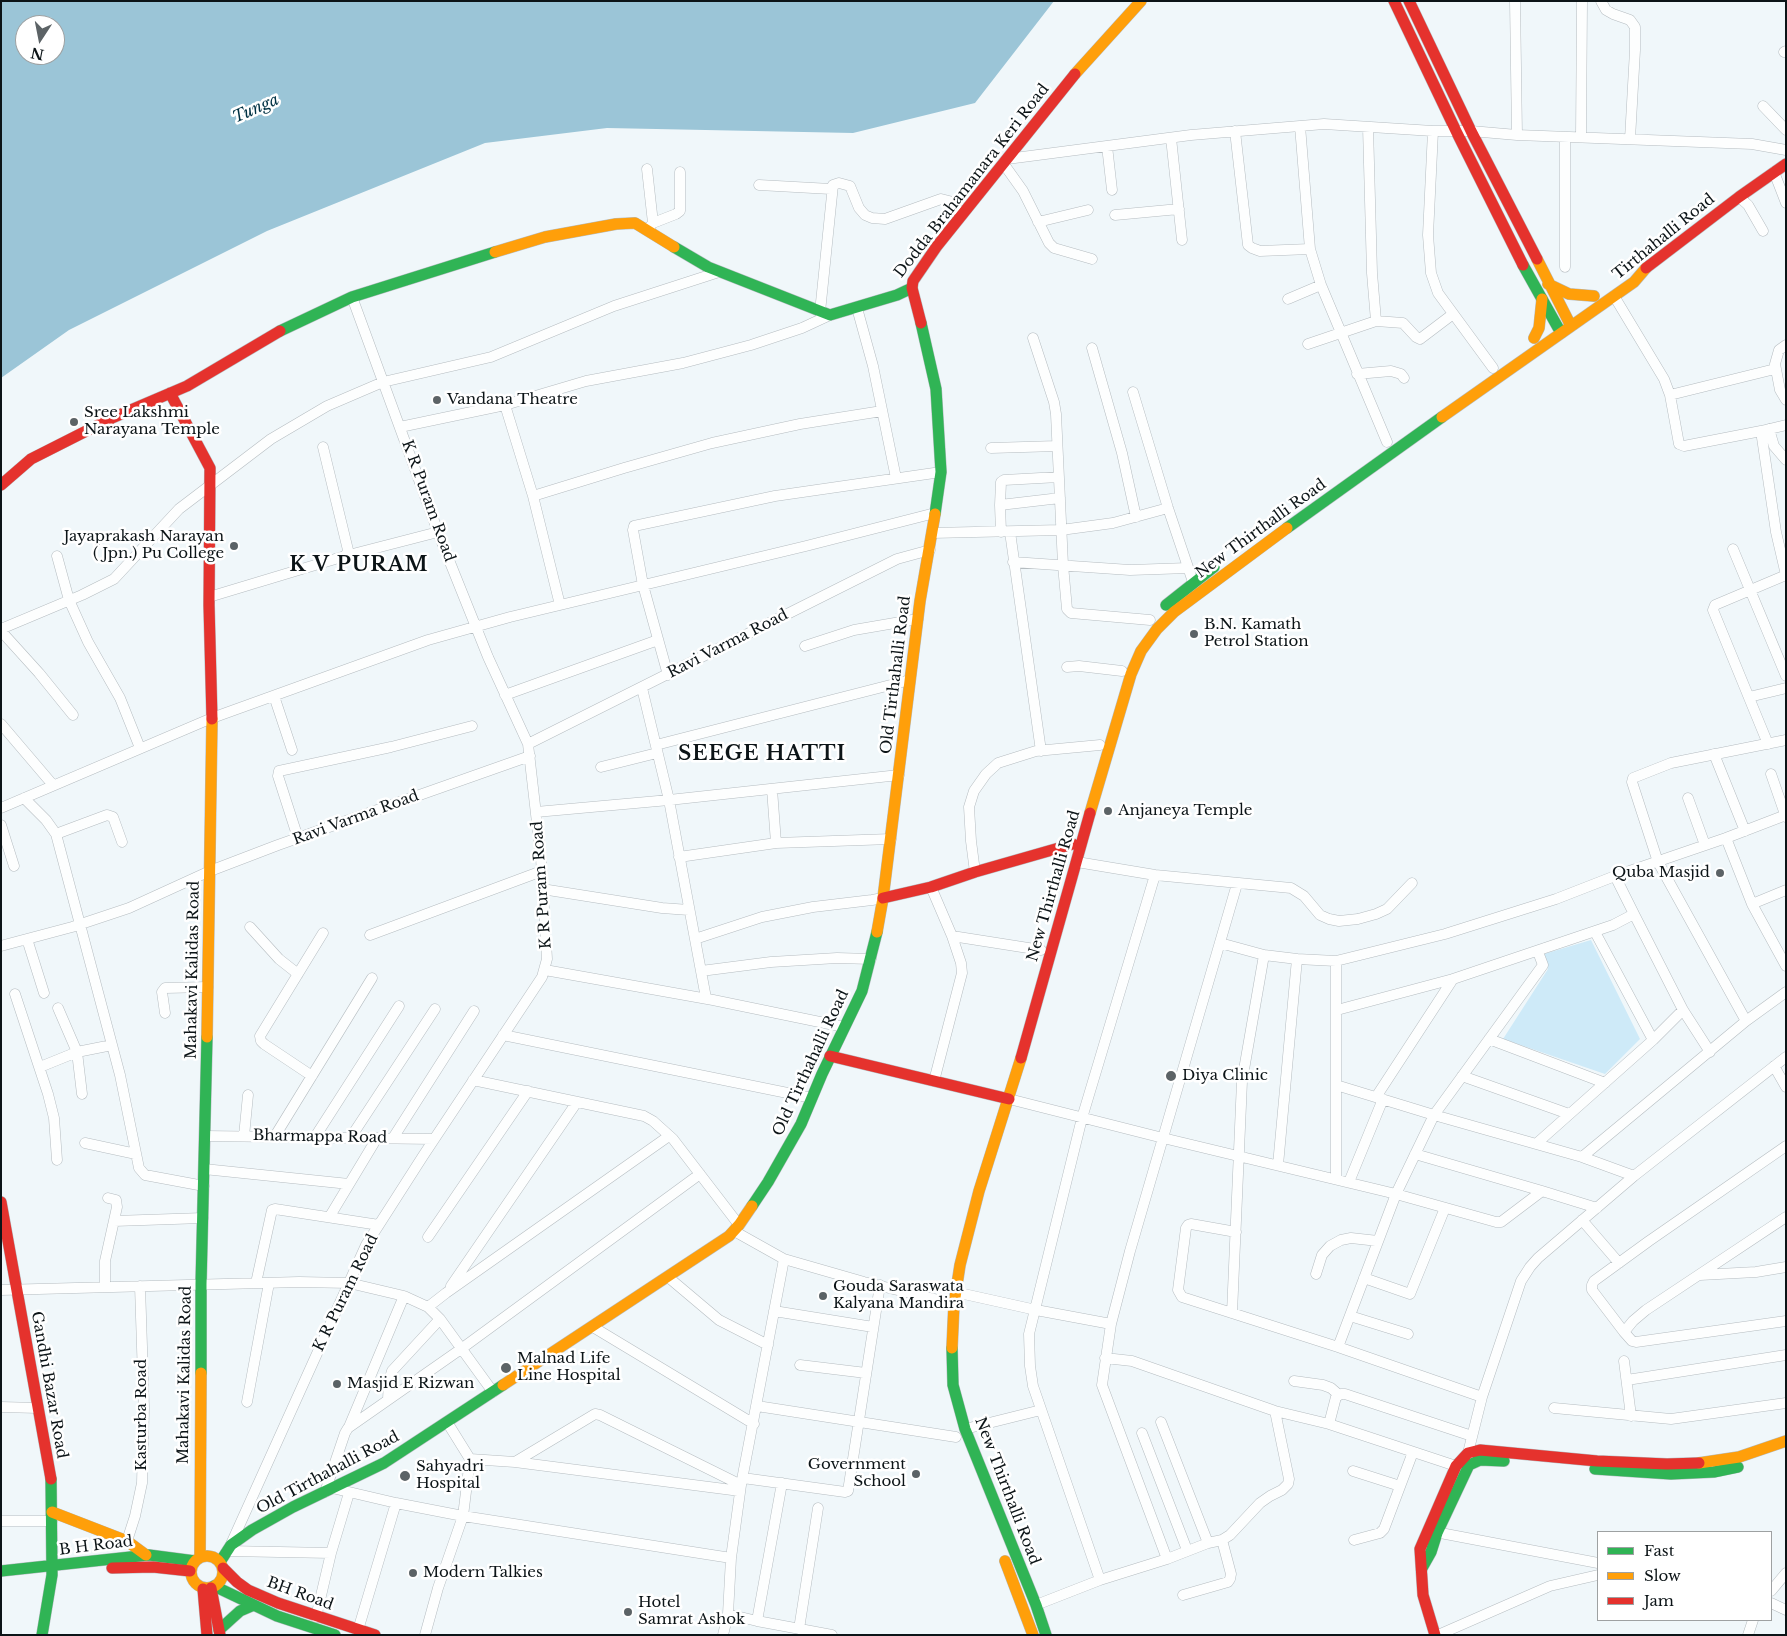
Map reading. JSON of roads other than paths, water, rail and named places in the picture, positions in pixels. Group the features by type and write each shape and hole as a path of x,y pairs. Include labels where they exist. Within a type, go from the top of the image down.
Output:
{"main road":[{"name":"Dodda Brahamanara Keri Road","path":"825,314 857,308 912,288 913,281 962,214 1084,63 1140,1"},
{"path":"1394,1 1456,132 1554,323 1561,333"},
{"path":"1409,1 1471,131 1548,284 1572,311 1571,326"},
{"name":"Tirthahalli Road","path":"1561,333 1634,282 1641,272 1739,197 1786,164"},
{"path":"1,485 31,460 112,418 187,386 274,334 352,297 545,237 635,222 650,226 708,267 825,314"},
{"path":"1391,439 1594,296 1629,275 1641,272"},
{"path":"1548,284 1570,294 1594,296"},
{"name":"Old Tirthahalli Road","path":"222,1565 229,1548 252,1530 292,1507 384,1463 729,1236 737,1228 768,1182 801,1124 830,1056 862,991 870,959 883,898 918,619 941,472 936,389 927,344 912,288"},
{"path":"1534,338 1539,328 1542,299"},
{"name":"New Thirthalli Road","path":"1046,1635 1036,1605 960,1437 951,1361 955,1292 960,1265 1004,1098 1077,862 1131,674 1141,652 1156,629 1208,579 1561,333"},
{"name":"Mahakavi Kalidas Road","path":"170,393 210,468 209,597 212,718 210,871 195,1563"},
{"path":"942,1305 957,1234 1004,1098 1041,950 1122,671 1150,620 1194,582 1208,579 1232,555"},
{"path":"883,898 931,888 975,872 1073,844"},
{"path":"830,1056 1004,1098"},
{"name":"Gandhi Bazar Road","path":"2,1208 51,1478 52,1570 42,1635"},
{"path":"942,1325 944,1392 960,1437"},
{"path":"1437,1635 1423,1595 1422,1568 1431,1552 1432,1532 1456,1466 1468,1453 1480,1450 1597,1461 1667,1464 1699,1463 1739,1457 1786,1441"},
{"path":"1432,1532 1463,1475 1470,1465 1480,1460 1618,1472 1671,1474 1714,1472 1745,1465 1786,1451"},
{"path":"52,1516 126,1541 146,1555"},
{"path":"999,1546 1033,1635"},
{"name":"B H Road","path":"1,1571 52,1570 146,1555 195,1563"},
{"path":"1,1581 52,1570 195,1563 211,1556 222,1565 222,1579 210,1587"},
{"path":"195,1563 194,1582 210,1587"},
{"name":"BH Road","path":"222,1565 236,1582 248,1590 278,1603 375,1635"},
{"path":"210,1587 220,1632"},
{"path":"207,1635 210,1587"},
{"name":"BH Road","path":"210,1587 277,1616 335,1635"},
{"path":"220,1632 240,1611 254,1605"}],"street":[{"path":"1515,1 1517,135"},
{"path":"1580,137 1582,1"},
{"path":"1601,1 1606,10 1630,20 1635,27 1630,139"},
{"path":"1763,106 1786,130"},
{"path":"1092,259 1054,248 1048,243 1023,191 1005,161 1171,138 1324,124 1517,135 1752,144 1786,150"},
{"path":"1300,126 1310,249 1321,285 1357,374 1391,439"},
{"path":"1368,126 1372,273 1376,321"},
{"path":"1235,131 1248,244 1260,251 1310,249"},
{"path":"1433,131 1428,235 1431,273 1438,293 1493,368"},
{"path":"1565,137 1565,267"},
{"path":"1171,138 1182,240"},
{"path":"1107,146 1112,190"},
{"path":"647,169 650,226 680,211 680,172"},
{"path":"1774,172 1786,203"},
{"path":"400,427 505,405 586,382 683,363 750,346 802,328 825,314 832,189 835,183 850,186 859,208 865,215 872,218 885,218 941,199 949,201 962,214"},
{"path":"759,185 832,189"},
{"path":"1739,197 1748,205 1763,231"},
{"path":"1115,215 1179,209"},
{"path":"1038,222 1088,210"},
{"path":"73,715 39,672 1,630 114,579 179,509 272,439 327,406 383,382 491,357 614,306 719,272"},
{"path":"1288,299 1321,285"},
{"path":"1614,296 1657,366 1670,395 1679,444 1684,446 1786,425"},
{"name":"K R Puram Road","path":"229,1548 366,1245 502,1035 542,977 547,959 542,871 528,744 505,695 438,532 352,297"},
{"path":"857,308 873,366 896,478"},
{"path":"1308,344 1376,321 1403,323 1420,339 1453,314"},
{"path":"1033,338 1054,402 1067,609 1071,613 1150,620"},
{"path":"1786,345 1779,350 1775,369 1780,390 1786,400"},
{"path":"1092,348 1122,453 1136,517"},
{"path":"1670,395 1775,369"},
{"path":"1357,374 1391,371 1400,374 1404,378"},
{"path":"1132,392 1168,508 1194,582"},
{"path":"505,405 533,496 560,605"},
{"path":"533,496 624,468 712,444 800,424 882,411"},
{"path":"1765,430 1774,446 1786,460"},
{"path":"1765,430 1776,532 1786,575 1715,606 1713,610 1768,744"},
{"path":"991,448 1057,446"},
{"path":"323,447 348,550 345,556"},
{"path":"668,675 643,585 632,530 634,526 775,496 941,472"},
{"path":"1041,751 1013,562 1000,505 1000,485 1004,480 1059,478"},
{"path":"1000,505 1060,498"},
{"path":"932,533 1061,530 1113,523 1168,508"},
{"path":"2,807 212,718 428,640 476,626 935,513"},
{"path":"209,597 345,556 438,532"},
{"path":"1733,549 1786,676"},
{"name":"Ravi Varma Road","path":"528,744 889,563 930,550"},
{"path":"57,556 69,600 88,642 120,698 140,748"},
{"path":"1013,562 1130,570 1188,568"},
{"path":"805,646 854,630 918,619"},
{"path":"505,695 658,640"},
{"path":"1067,667 1096,667 1122,671"},
{"path":"601,767 656,749 910,680"},
{"path":"642,688 669,800 706,998"},
{"path":"1749,697 1786,688"},
{"path":"274,696 292,750"},
{"path":"1,724 53,785"},
{"path":"298,838 278,776 279,771 391,747 472,726"},
{"path":"1746,1021 1658,862 1632,782 1633,778 1671,763 1786,740"},
{"path":"975,872 969,807 974,791 986,774 998,763 1041,751 1100,745"},
{"path":"1714,754 1745,831"},
{"name":"Ravi Varma Road","path":"1,946 79,925 129,908 210,871 530,756"},
{"path":"1220,943 1264,955 1297,959 1336,960 1445,934 1556,899 1615,876 1785,816 1771,774"},
{"path":"536,812 669,800 899,775"},
{"path":"772,789 776,843"},
{"path":"24,798 46,820 56,834 120,1075 139,1168 145,1175 204,1186"},
{"path":"1688,798 1705,845"},
{"path":"56,834 107,815 112,818 122,842"},
{"path":"1,825 14,866"},
{"path":"679,857 776,843 891,838"},
{"path":"1726,838 1752,904 1786,966"},
{"path":"1077,862 1155,875 1291,888 1304,896 1320,915 1339,921 1358,919 1387,909 1412,883"},
{"path":"370,935 542,871"},
{"path":"1100,1580 1032,1386 1029,1334 1082,1118 1155,875"},
{"path":"1615,876 1683,1010 1710,1052"},
{"path":"1167,1559 1102,1385 1111,1324 1237,884"},
{"path":"931,888 952,936 961,963 962,973 934,1081"},
{"path":"542,889 662,908 689,910"},
{"path":"1752,904 1786,890"},
{"path":"695,939 762,917 813,907 883,898"},
{"path":"1337,1010 1453,979 1538,952 1595,932 1634,914"},
{"path":"250,927 279,959 298,974"},
{"path":"1595,932 1654,1040"},
{"path":"312,1076 261,1041 260,1036 324,933"},
{"path":"952,936 1041,950"},
{"path":"28,939 44,993"},
{"path":"1338,1347 1396,1194 1434,1115 1543,965 1538,952"},
{"path":"1232,1313 1242,1080 1264,955"},
{"path":"701,971 771,962 838,958 870,959"},
{"path":"1278,1165 1297,959"},
{"path":"1336,960 1336,1179"},
{"path":"545,970 706,998 844,1027"},
{"path":"275,1136 372,978"},
{"path":"1349,1182 1380,1098 1453,979"},
{"path":"165,1013 162,992 165,988 208,987"},
{"path":"1582,1157 1746,1021 1786,992"},
{"path":"15,994 40,1066 54,1118 57,1160"},
{"path":"315,1137 399,1006"},
{"path":"58,1008 77,1052 82,1094"},
{"path":"351,1137 435,1009"},
{"path":"1536,1144 1654,1040 1683,1010"},
{"path":"393,1138 474,1011"},
{"path":"502,1035 812,1098"},
{"path":"1489,1039 1605,1084"},
{"path":"40,1066 77,1052 112,1044"},
{"path":"1470,1465 1468,1453 1482,1397 1521,1280 1538,1258 1634,1176 1786,1057"},
{"path":"1774,1066 1786,1087"},
{"path":"1462,1076 1569,1114"},
{"path":"473,1080 644,1116 653,1121 669,1136 700,1174 737,1228 784,1259 942,1305"},
{"path":"1336,1085 1582,1157 1634,1176"},
{"path":"428,1237 528,1091"},
{"path":"244,1136 248,1095"},
{"path":"1004,1098 1349,1182 1501,1222 1542,1191"},
{"path":"446,1293 577,1102"},
{"name":"Bharmappa Road","path":"205,1136 434,1139"},
{"path":"428,1307 669,1136"},
{"path":"330,1216 377,1138"},
{"path":"85,1143 136,1154"},
{"path":"1786,1146 1619,1263 1594,1281 1592,1285 1592,1290 1624,1332 1632,1341 1639,1343 1786,1321"},
{"path":"1416,1154 1597,1208"},
{"path":"204,1169 349,1184"},
{"path":"348,1428 700,1174"},
{"path":"105,1286 105,1261 118,1202 108,1198"},
{"path":"1364,1278 1410,1294 1444,1208"},
{"path":"256,1283 273,1209 379,1224"},
{"path":"1624,1332 1632,1321 1646,1310 1786,1217"},
{"path":"114,1221 203,1218"},
{"path":"1582,1220 1619,1263"},
{"path":"1236,1232 1188,1225 1186,1228 1178,1290 1182,1297 1338,1347 1482,1397"},
{"path":"1316,1274 1322,1255 1330,1246 1341,1240 1351,1238 1378,1240"},
{"path":"723,1635 728,1614 731,1558 741,1485 784,1259"},
{"path":"1700,1275 1756,1272 1786,1267"},
{"path":"668,1277 719,1320 768,1345"},
{"path":"247,1402 269,1283"},
{"path":"1,1290 201,1284 349,1283 404,1296 428,1307 440,1319 493,1392"},
{"name":"Kasturba Road","path":"126,1541 135,1516 142,1483 144,1408 140,1286"},
{"path":"470,1459 741,1485 782,1483 848,1491 880,1286"},
{"path":"955,1292 1111,1324"},
{"path":"404,1296 345,1433 328,1490 463,1516 731,1558"},
{"path":"774,1311 873,1327"},
{"path":"1350,1316 1408,1334"},
{"path":"388,1399 389,1381 392,1371 440,1319"},
{"path":"593,1327 754,1424"},
{"path":"1626,1380 1786,1355"},
{"path":"1105,1358 1132,1361 1275,1411 1329,1424 1456,1466"},
{"path":"1624,1361 1631,1416"},
{"path":"800,1365 866,1373"},
{"path":"1294,1381 1323,1384 1339,1395"},
{"path":"1329,1424 1336,1397 1345,1394 1472,1436"},
{"path":"1554,1408 1677,1419 1786,1403"},
{"path":"757,1406 960,1437 1041,1410"},
{"path":"1,1407 38,1408"},
{"path":"1036,1605 1100,1580 1167,1559 1208,1543 1222,1540 1230,1535 1260,1503 1282,1490 1288,1484 1289,1479 1275,1411"},
{"path":"516,1462 595,1414 741,1485"},
{"path":"425,1635 438,1588 463,1516 470,1459 447,1422"},
{"path":"1160,1422 1208,1543"},
{"path":"1142,1433 1187,1550"},
{"path":"1354,1540 1380,1533 1384,1530 1413,1452"},
{"path":"1353,1471 1400,1486"},
{"path":"757,1621 782,1483"},
{"path":"316,1616 331,1553 349,1493"},
{"path":"358,1630 396,1503"},
{"path":"798,1629 818,1508"},
{"path":"1,1521 52,1516"},
{"path":"1432,1532 1597,1562"},
{"path":"1183,1595 1228,1582 1231,1574 1222,1540"},
{"path":"229,1548 331,1553"},
{"path":"1772,1590 1786,1573"},
{"path":"1437,1635 1550,1586 1597,1575"},
{"path":"1772,1603 1786,1610"},
{"path":"728,1614 832,1635"},
{"path":"1748,1635 1753,1621"}],"water":[{"name":"Tunga","path":"1,1 1054,1 975,103 853,133 607,128 485,143 267,231 69,330 1,378"}],"place":[{"name":"Vandana Theatre","path":"437,400"},
{"name":"Sree Lakshmi Narayana Temple","path":"74,422"},
{"name":"Jayaprakash Narayan ( Jpn.) Pu College","path":"234,546"},
{"name":"B.N. Kamath Petrol Station","path":"1194,634"},
{"name":"Anjaneya Temple","path":"1108,811"},
{"name":"Quba Masjid","path":"1720,873"},
{"name":"Diya Clinic","path":"1171,1076"},
{"name":"Gouda Saraswata Kalyana Mandira","path":"823,1296"},
{"name":"Malnad Life Line Hospital","path":"506,1368"},
{"name":"Masjid E Rizwan","path":"337,1384"},
{"name":"Government School","path":"916,1474"},
{"name":"Sahyadri Hospital","path":"405,1476"},
{"name":"Modern Talkies","path":"413,1573"},
{"name":"Hotel Samrat Ashok","path":"628,1612"}],"district":[{"name":"K V PURAM","path":"359,565"},
{"name":"SEEGE HATTI","path":"762,754"}]}
